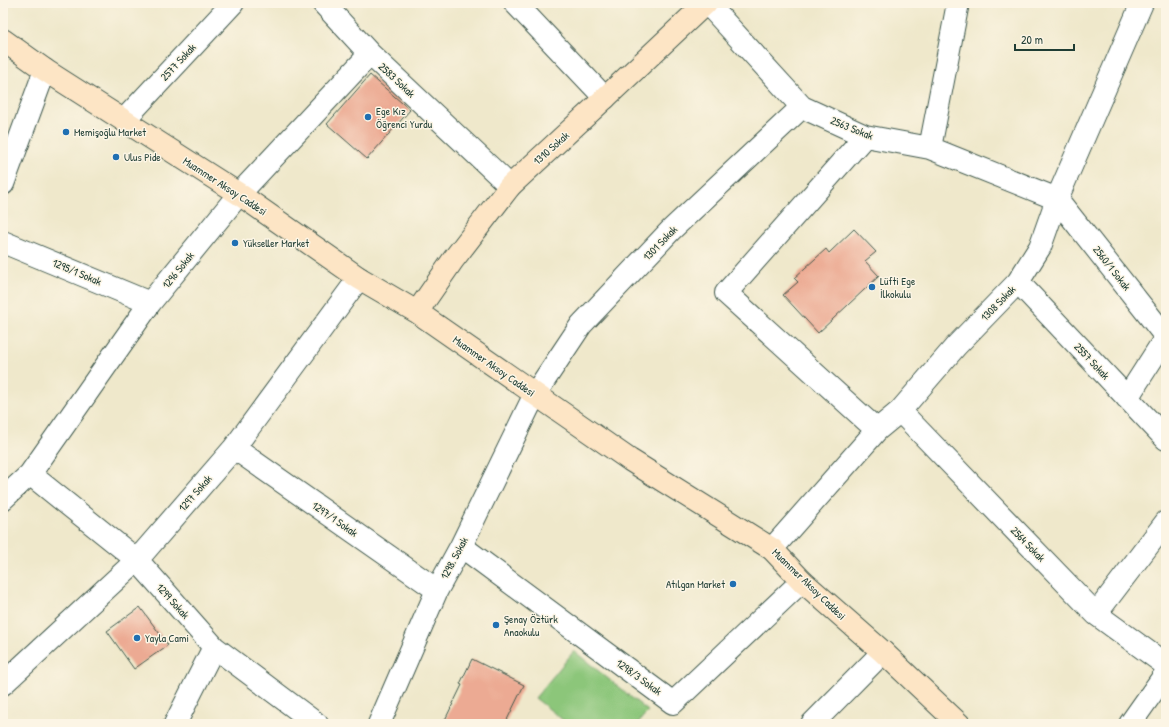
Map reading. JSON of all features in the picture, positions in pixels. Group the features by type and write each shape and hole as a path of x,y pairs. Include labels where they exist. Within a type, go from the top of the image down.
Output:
{"street":[{"name":"2577 Sokak","path":"124,120 233,3"},
{"path":"515,3 605,98"},
{"name":"1310 Sokak","path":"417,312 453,260 510,186 707,3"},
{"name":"2563 Sokak","path":"707,3 802,107 865,136 930,148 1057,199"},
{"path":"930,148 958,3"},
{"name":"1308 Sokak","path":"772,549 877,430 900,411 956,346 1018,282 1040,247 1057,199 1142,3"},
{"name":"2583 Sokak","path":"326,4 370,54 510,186"},
{"name":"Muammer Aksoy Caddesi","path":"3,40 45,70 239,194 359,278 417,312 630,460 772,549 802,581 883,652 958,724"},
{"name":"1296 Sokak","path":"3,499 30,474 150,303 239,194 370,54"},
{"path":"3,184 45,70"},
{"name":"1301 Sokak","path":"535,394 581,325 671,230 802,107"},
{"path":"865,136 726,292 877,430"},
{"name":"2560/1 Sokak","path":"1057,199 1166,337"},
{"name":"1295/1 Sokak","path":"3,242 150,303"},
{"name":"1297 Sokak","path":"3,684 136,560 234,448 359,278"},
{"name":"2557 Sokak","path":"1018,282 1166,439"},
{"path":"1127,398 1166,337"},
{"name":"1298. Sokak","path":"379,724 437,590 461,546 535,394"},
{"name":"2564 Sokak","path":"900,411 1096,614 1166,665"},
{"name":"1297/1 Sokak","path":"234,448 437,590"},
{"name":"1299 Sokak","path":"30,474 136,560 214,647 317,724"},
{"path":"1096,614 1166,522"},
{"name":"1298/3 Sokak","path":"461,546 674,703 802,581"},
{"path":"175,724 214,647"},
{"path":"812,724 883,652"},
{"path":"1130,724 1166,673"}],"green space":[{"path":"574,651 648,711 637,724 568,724 535,698"}],"building":[{"name":"Ege Kız Öğrenci Yurdu","path":"370,75 410,110 367,159 327,124"},
{"path":"854,229 876,252 865,261 879,276 818,333 783,295 798,282 794,278 826,249 829,253"},
{"name":"Yayla Cami","path":"140,607 168,645 134,669 107,631"},
{"path":"472,659 524,685 505,724 443,724 462,685 460,684"}],"place":[{"name":"Ege Kız Öğrenci Yurdu","path":"368,117"},
{"name":"Memişoğlu Market","path":"66,132"},
{"name":"Ulus Pide","path":"116,157"},
{"name":"Yükseller Market","path":"235,243"},
{"name":"Lüfti Ege İlkokulu","path":"872,287"},
{"name":"Atılgan Market","path":"733,584"},
{"name":"Şenay Öztürk Anaokulu","path":"496,625"},
{"name":"Yayla Cami","path":"137,638"}]}
